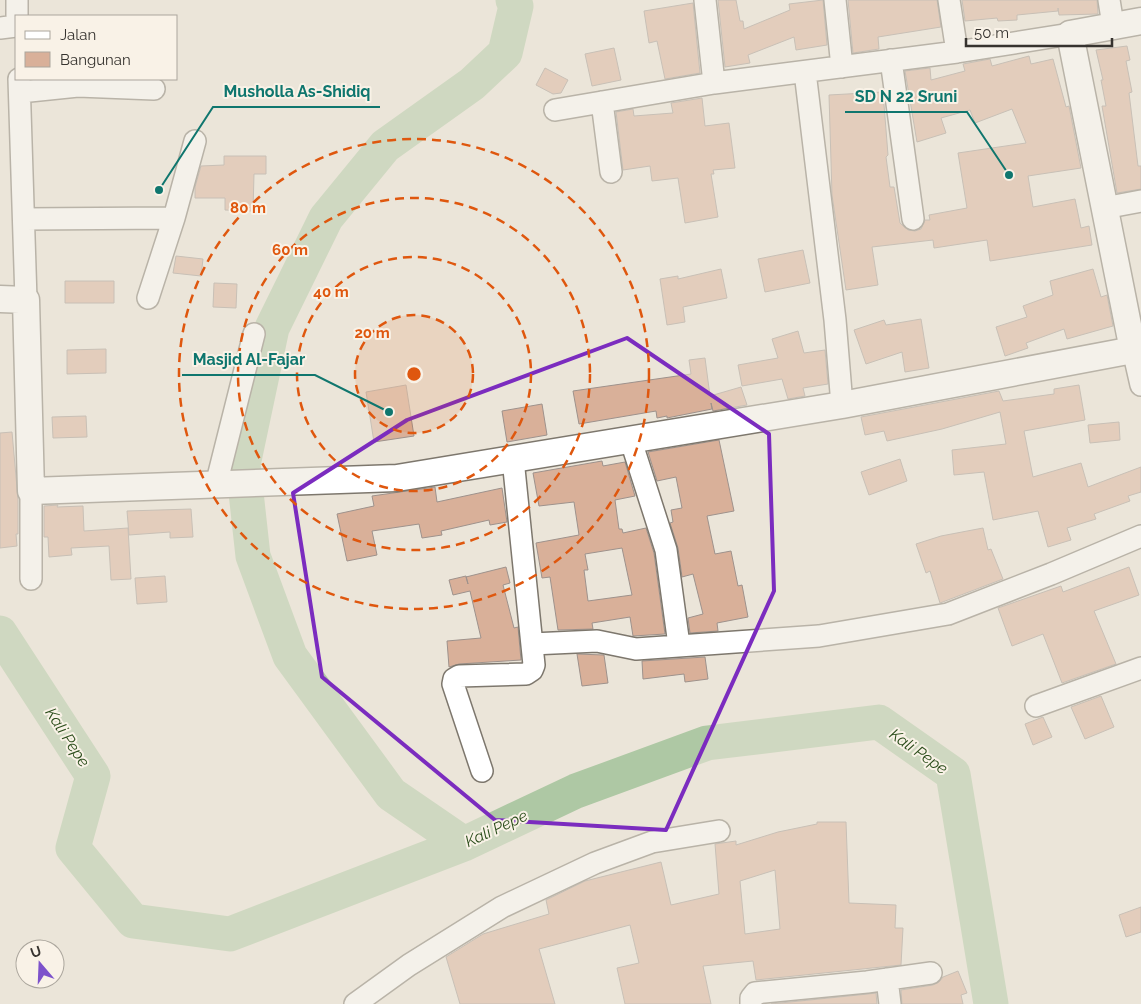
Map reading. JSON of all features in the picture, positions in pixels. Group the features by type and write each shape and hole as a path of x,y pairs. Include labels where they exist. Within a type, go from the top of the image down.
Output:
{"street":[{"path":"17,0 18,15"},
{"path":"705,0 714,83"},
{"path":"835,0 842,67"},
{"path":"949,0 957,52"},
{"path":"555,110 714,83 957,52 1070,34 1111,13 1141,21"},
{"path":"0,28 15,26"},
{"path":"1070,34 1141,386"},
{"path":"891,60 913,219"},
{"path":"804,72 835,320 842,405"},
{"path":"30,579 31,491 20,85 154,89"},
{"path":"602,102 611,172"},
{"path":"148,298 174,218 195,141"},
{"path":"1104,208 1141,201"},
{"path":"24,218 174,218"},
{"path":"0,300 26,300"},
{"path":"219,485 254,334"},
{"path":"31,491 397,478 842,405 1133,350"},
{"path":"631,441 666,550 679,645"},
{"path":"482,771 453,684 454,679 459,676 526,674 532,670 534,665 513,459"},
{"path":"532,644 596,641 636,649 819,636 948,614 1051,574 1141,536"},
{"path":"1036,706 1141,668"},
{"path":"355,1004 409,965 502,907 586,867 652,842 719,832"},
{"path":"751,1004 751,998 755,993 931,973"},
{"path":"887,979 890,1004"}],"highlighted area":[{"path":"627,338 769,434 774,591 666,830 495,820 322,677 293,493 407,420"}],"building":[{"path":"718,0 736,0 740,21 743,21 744,29 790,10 789,4 823,0 827,45 796,50 794,37 748,55 750,63 725,67"},
{"path":"848,0 937,0 941,27 878,37 879,49 853,53"},
{"path":"962,0 1097,0 1098,14 1059,15 1058,8 1058,11 1017,15 1017,20 998,21 997,18 965,21"},
{"path":"693,3 700,73 665,79 657,41 649,43 644,11"},
{"path":"1127,46 1130,60 1126,61 1132,92 1129,93 1138,166 1141,166 1141,189 1117,193 1102,106 1106,106 1101,80 1103,80 1096,50"},
{"path":"614,48 621,80 592,86 585,54"},
{"path":"1029,56 1031,64 1053,59 1066,107 1069,106 1081,168 1028,176 1033,207 1075,199 1081,228 1089,226 1092,245 990,261 987,240 934,248 933,240 872,247 878,285 846,290 832,195 829,95 883,92 888,155 886,157 890,187 894,187 900,223 908,230 915,231 921,229 925,220 930,220 929,215 967,208 958,153 1026,143 1012,109 975,123 970,110 941,118 946,133 917,142 905,71 930,68 931,80 965,71 963,64 990,59 992,66"},
{"path":"545,68 568,80 561,93 553,94 536,85"},
{"path":"702,98 705,126 729,123 735,168 713,170 714,174 711,174 718,217 685,223 678,178 652,181 650,166 623,170 616,112 633,109 634,116 673,113 671,103"},
{"path":"224,156 266,156 266,174 254,174 253,211 225,210 225,198 195,198 195,187 201,166 224,165"},
{"path":"803,250 810,283 765,292 758,259"},
{"path":"176,256 203,259 201,276 173,273"},
{"path":"721,269 727,298 683,307 685,322 667,325 660,279 678,276 678,279"},
{"path":"1093,269 1101,297 1107,295 1113,326 1067,339 1064,329 1026,343 1028,348 1005,356 996,327 1027,317 1023,306 1053,295 1050,281"},
{"path":"65,281 114,281 114,303 65,303"},
{"path":"214,283 237,284 236,308 213,307"},
{"path":"921,319 929,368 905,372 902,352 866,364 854,330 884,320 886,325"},
{"path":"798,331 804,353 825,350 828,384 803,388 805,396 788,399 782,379 742,386 738,365 778,358 772,339"},
{"path":"106,349 106,373 67,374 67,350"},
{"path":"705,358 710,396 741,387 747,405 713,411 711,403 712,409 667,418 667,416 657,418 656,411 579,424 573,391 691,374 689,360"},
{"path":"406,385 414,436 374,442 366,392"},
{"path":"1079,385 1085,420 1024,431 1033,477 1081,463 1088,487 1141,467 1141,492 1128,496 1130,501 1094,514 1096,519 1067,528 1071,540 1048,547 1038,511 993,520 984,472 954,475 952,450 1006,444 1000,412 942,429 887,441 884,431 865,435 861,417 999,391 1003,401 1054,394 1054,389"},
{"path":"542,404 547,435 507,442 502,411"},
{"path":"86,416 87,437 53,438 52,417"},
{"path":"1119,422 1120,440 1090,443 1088,425"},
{"path":"12,432 18,499 17,546 0,548 0,433"},
{"path":"719,440 734,511 707,516 715,554 731,551 738,586 742,585 748,617 717,623 718,631 690,633 688,618 703,614 693,574 682,577 678,548 670,523 673,522 671,510 682,508 676,477 657,481 648,452"},
{"path":"900,459 907,481 869,495 861,472"},
{"path":"602,461 603,466 625,462 635,496 615,500 619,529 622,529 623,533 646,528 654,553 665,634 633,636 630,617 592,623 593,629 558,630 550,577 542,578 536,543 579,535 574,502 539,506 533,473","holes":["622,548 632,595 588,601 584,570 588,570 585,554"]},
{"path":"435,487 437,502 502,488 507,522 490,525 489,520 441,531 442,535 422,538 419,524 372,531 377,555 347,561 337,514 374,506 372,496"},
{"path":"58,505 57,507 83,506 84,531 128,528 131,579 111,580 109,546 71,548 72,555 49,557 48,537 44,537 44,506"},
{"path":"191,509 193,537 170,538 170,532 129,535 127,511"},
{"path":"983,528 988,550 991,549 1003,579 940,603 930,571 926,573 916,544 941,536"},
{"path":"506,567 510,583 503,585 514,628 518,627 521,660 459,664 449,667 447,641 481,638 470,591 453,595 449,580"},
{"path":"1129,567 1139,595 1094,611 1116,664 1062,683 1043,634 1012,646 998,608 1061,586 1063,592"},
{"path":"165,576 167,602 137,604 135,578"},
{"path":"577,654 604,655 608,683 582,686"},
{"path":"705,657 708,679 685,682 684,674 643,679 642,661"},
{"path":"1101,696 1114,727 1085,739 1071,707"},
{"path":"1043,717 1052,737 1033,745 1025,724"},
{"path":"817,822 846,822 849,903 896,905 895,928 903,928 901,965 756,980 753,961 703,966 711,1004 625,1004 617,968 639,963 630,925 539,949 555,1004 460,1004 446,957 483,934 549,914 546,900 585,881 661,862 671,905 719,894 715,844 736,841 736,845 778,832 817,824","holes":["775,870 780,929 745,934 740,881"]},
{"path":"1141,907 1141,932 1126,937 1119,915"},
{"path":"958,971 967,993 961,995 963,1004 902,1004 901,990 933,985 943,977"},
{"path":"876,993 877,1004 771,1004 868,994"}],"waterway":[{"path":"464,844 391,794 290,656 253,556 243,465 272,328 326,218 385,146 472,84 505,53 516,6 513,0"},
{"name":"Kali Pepe","path":"0,633 93,776 73,848 133,921 230,934 464,844 576,791 707,743 879,722 953,774 991,1004"}],"place":[{"name":"SD N 22 Sruni","path":"1009,175"},
{"name":"Musholla As-Shidiq","path":"159,190"},
{"name":"Masjid Al-Fajar","path":"389,412"}]}
